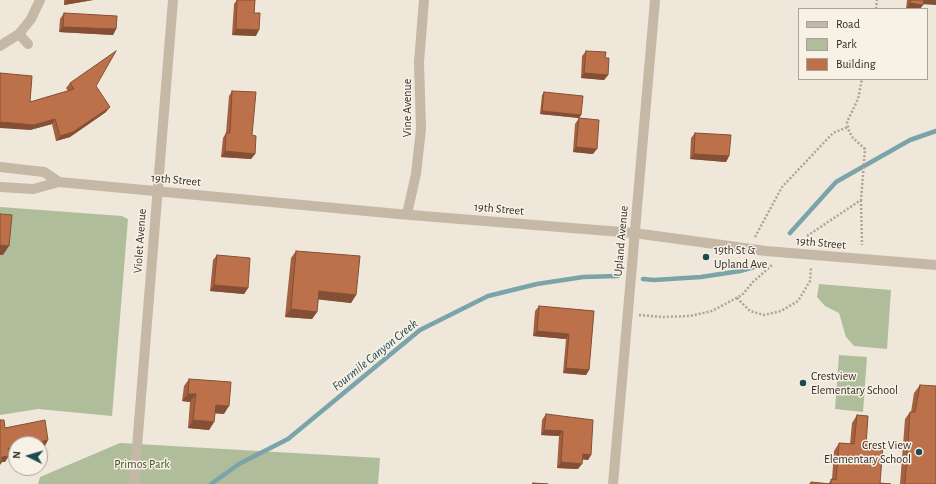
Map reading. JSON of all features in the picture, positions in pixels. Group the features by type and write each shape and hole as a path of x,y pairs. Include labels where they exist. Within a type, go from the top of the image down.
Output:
{"street":[{"path":"0,46 19,34 31,19 40,0"},
{"name":"Violet Avenue","path":"134,484 173,0"},
{"name":"Vine Avenue","path":"407,214 416,174 421,129 419,62 424,0"},
{"name":"Upland Avenue","path":"613,484 655,0"},
{"path":"19,34 28,44"},
{"name":"19th Street","path":"0,167 44,172 59,182"},
{"name":"19th Street","path":"0,187 32,189 59,182 634,233 754,249 936,265"}],"path":[{"path":"862,80 858,99 847,122 853,138 865,149 861,200 862,245"},
{"path":"754,249 756,237 782,187 833,133 848,127"},
{"path":"807,236 861,200"},
{"path":"737,298 750,310 757,313 764,315 781,311 798,301 810,281 812,261"},
{"path":"627,314 662,317 690,316 712,310 742,295 753,282 772,265"}],"green space":[{"path":"0,207 122,216 128,219 112,416 38,409 0,415"},
{"path":"819,284 891,290 887,349 854,346 846,337 839,313 825,306 817,297"},
{"path":"839,355 867,357 863,412 835,409"},
{"name":"Primos Park","path":"120,443 380,458 378,484 38,484 40,477 48,476 48,474"}],"building":[{"path":"237,0 255,0 254,13 260,13 259,30 236,29"},
{"path":"910,0 924,0 923,5 910,3"},
{"path":"64,13 117,16 116,29 63,27"},
{"path":"116,51 96,86 110,107 73,132 60,136 55,119 34,125 0,122 0,73 32,76 30,102 74,89 70,83"},
{"path":"586,51 606,52 605,58 609,58 608,75 584,73"},
{"path":"232,91 256,92 252,135 256,136 255,154 225,151 226,133 230,133"},
{"path":"544,92 583,96 581,115 542,111"},
{"path":"579,118 599,120 597,149 576,147"},
{"path":"695,133 731,135 729,156 694,154"},
{"path":"0,214 12,215 9,246 0,245"},
{"path":"296,251 360,256 356,295 319,291 317,312 291,309"},
{"path":"217,255 250,258 248,288 214,285"},
{"path":"539,306 594,311 589,370 566,368 569,334 537,331"},
{"path":"189,379 231,382 229,406 216,405 214,422 193,420 196,394 188,394"},
{"name":"Crest View Elementary School","path":"920,385 936,386 936,484 905,484 910,412 915,412"},
{"path":"546,414 593,420 591,455 583,454 582,464 561,462 563,431 544,430"},
{"name":"Crest View Elementary School","path":"857,415 868,416 866,445 883,446 880,483 891,484 831,484 831,479 836,480 839,443 854,444"},
{"path":"0,420 4,420 5,428 45,420 47,436 8,436 8,456 2,457 2,462 0,462"},
{"path":"811,482 831,484 811,484"}],"waterway":[{"name":"Fourmile Canyon Creek","path":"790,233 836,182 910,140 936,131"},
{"name":"Fourmile Canyon Creek","path":"643,279 654,280 701,277 740,271 765,264"},
{"name":"Fourmile Canyon Creek","path":"211,484 239,464 288,439 420,330 488,296 537,284 583,277 618,276"}],"place":[{"name":"19th St & Upland Ave","path":"706,257"},
{"name":"Crestview Elementary School","path":"803,383"},
{"name":"Crest View Elementary School","path":"919,452"}]}
